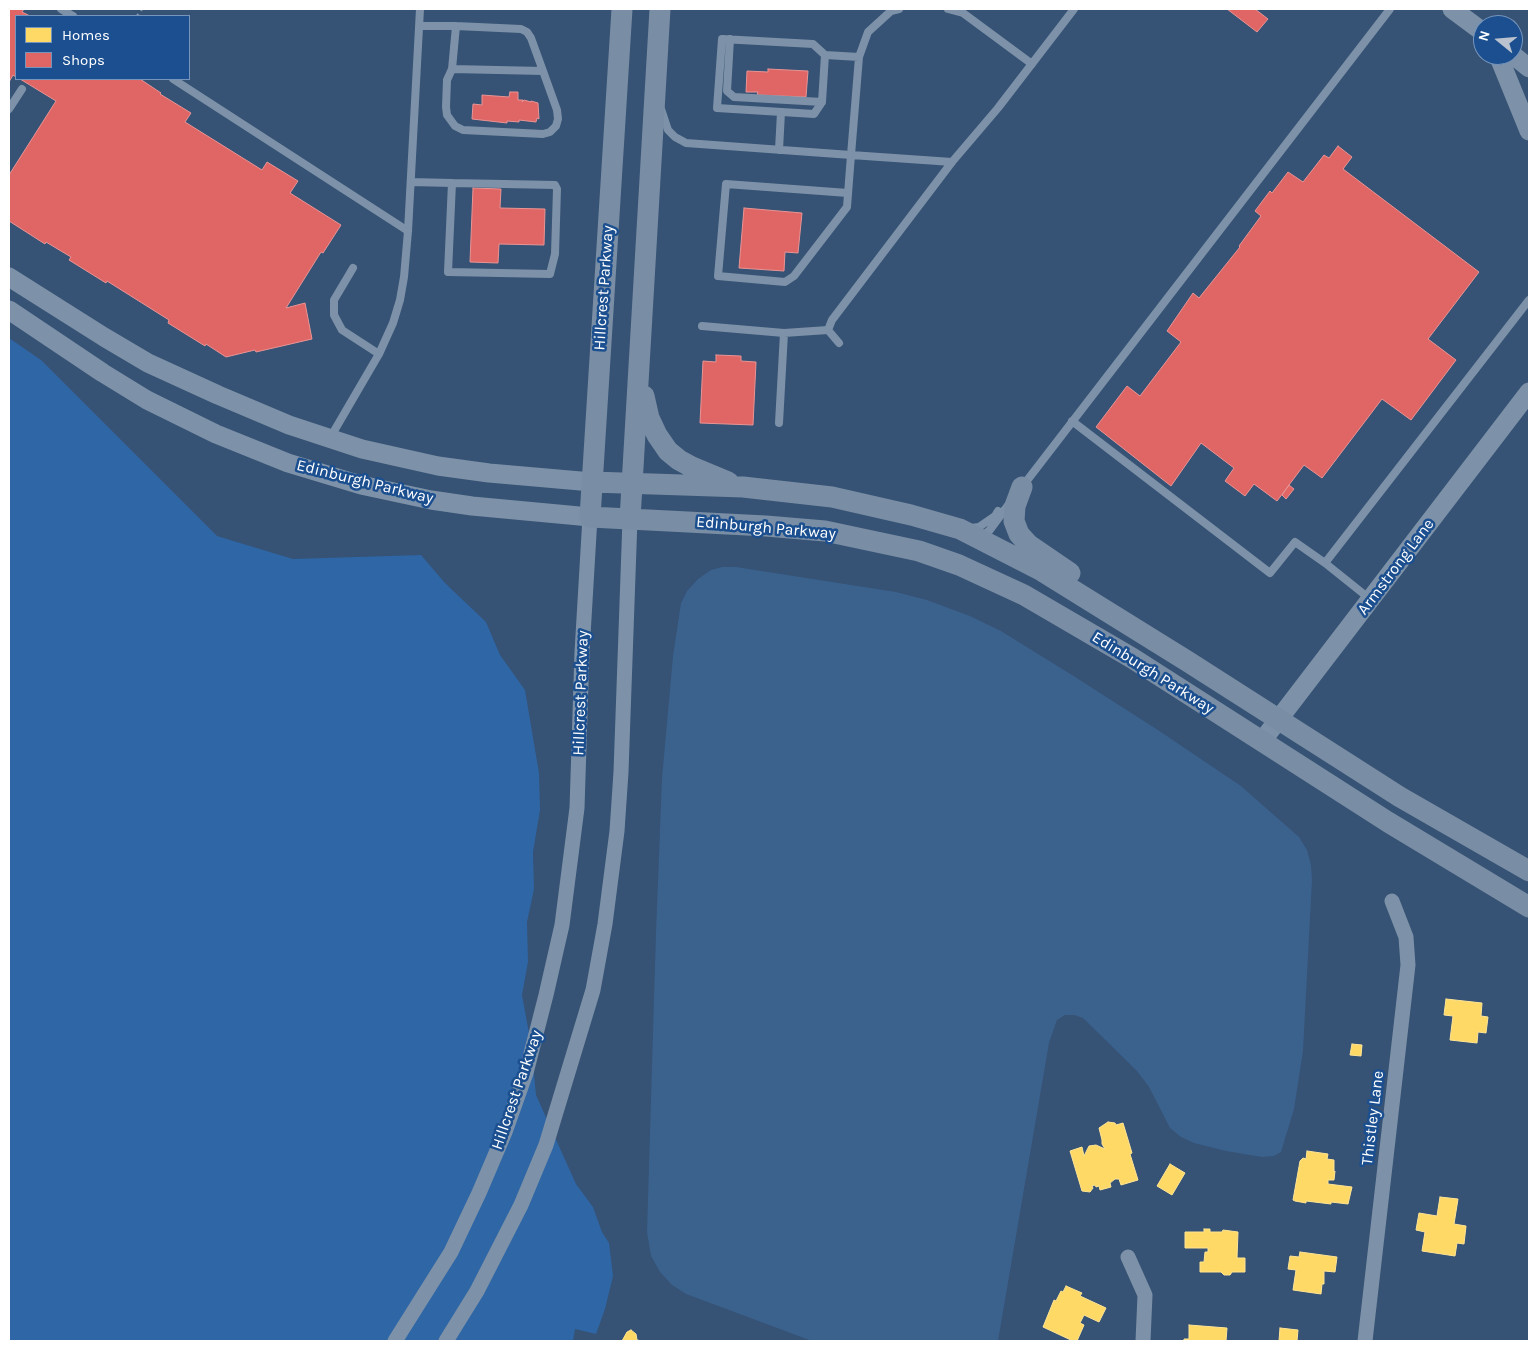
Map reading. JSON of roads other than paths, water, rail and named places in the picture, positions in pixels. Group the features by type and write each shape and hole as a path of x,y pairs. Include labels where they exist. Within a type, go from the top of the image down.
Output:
{"main road":[{"name":"Hillcrest Parkway","path":"590,517 622,9"},
{"path":"630,519 660,9"},
{"path":"640,350 644,399 649,418 657,435 668,451 692,468 743,487"},
{"name":"Edinburgh Parkway","path":"592,482 743,487 832,497 911,515 969,534 1042,571 1400,797 1529,870"},
{"path":"1022,486 1014,521 1019,534 1029,545 1124,610 1160,644"},
{"name":"Edinburgh Parkway","path":"590,517 796,527 854,536 919,551 959,565 1024,595 1132,658 1388,822 1529,907"},
{"path":"919,551 947,550 965,544 969,534"}],"street":[{"path":"1457,11 1473,24"},
{"path":"1502,65 1529,131"},
{"name":"Edinburgh Parkway","path":"9,277 148,363 257,412 329,439 387,455 438,466 489,473 592,482"},
{"name":"Edinburgh Parkway","path":"9,310 147,400 216,434 288,462 362,485 431,500 472,506 590,517"},
{"name":"Armstrong Lane","path":"1262,742 1529,392"},
{"name":"Hillcrest Parkway","path":"395,1341 451,1252 505,1132 526,1073 546,995 562,925 577,808 582,652 590,517"},
{"path":"446,1341 477,1291 521,1206 546,1145 593,990 606,924 617,831 621,772 630,519"},
{"name":"Thistley Lane","path":"1365,1341 1408,965 1406,937 1392,901"},
{"path":"1128,1257 1145,1295 1143,1341"}],"lane":[{"path":"329,439 379,354 393,323 400,300 408,230 420,9"},
{"path":"848,192 726,184 718,276 785,282 794,276 847,207 859,57 868,32 891,11 899,9"},
{"path":"948,9 963,13 1032,64"},
{"path":"828,330 832,320 952,162 998,108 1074,9"},
{"path":"969,534 989,531 1390,9"},
{"path":"419,26 456,26 521,29 527,32 531,38 557,110 558,119 556,126 550,132 543,134 463,130 455,126 447,116 446,107 447,80 452,69 456,26"},
{"path":"825,55 822,102 814,114 717,108 722,38 814,44 825,55 859,57"},
{"path":"730,39 727,91 734,97 822,102"},
{"path":"452,69 543,71"},
{"path":"175,80 408,230"},
{"path":"9,109 22,89"},
{"path":"655,93 668,130 675,137 686,143 952,162"},
{"path":"779,150 781,112"},
{"path":"411,182 554,185 557,189 555,254 550,274 448,272 452,183"},
{"path":"354,268 334,300 334,315 342,330 379,354"},
{"path":"1325,563 1529,300"},
{"path":"702,326 784,333 828,330"},
{"path":"828,330 839,343"},
{"path":"779,423 784,333"},
{"path":"1072,422 1270,573 1295,542 1371,599"},
{"path":"969,534 995,516 1010,495 1022,486"}]}
